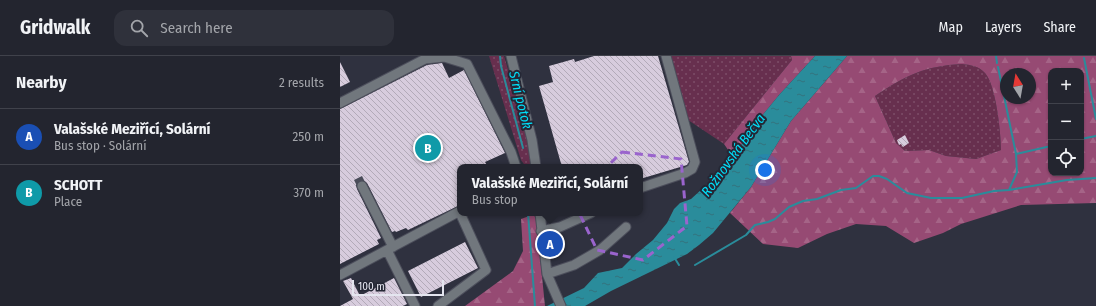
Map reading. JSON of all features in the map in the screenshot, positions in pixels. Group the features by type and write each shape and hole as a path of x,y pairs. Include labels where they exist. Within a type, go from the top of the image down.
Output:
{"street":[{"path":"340,103 425,59 444,56 467,64 511,152 515,164"},
{"path":"511,56 532,140 536,164"},
{"path":"643,187 685,173 692,169 695,162 666,56"},
{"path":"362,186 415,306"},
{"path":"340,275 457,214"},
{"path":"438,306 486,270 462,216"},
{"path":"540,216 547,274 560,306"},
{"path":"541,231 560,227 584,216"},
{"path":"547,274 574,265 600,250 626,227"}],"highlighted area":[{"path":"622,152 681,159 687,226 643,260 597,250 573,200"}],"shaded area":[{"path":"489,56 504,56 530,144 533,163 524,164 521,160"},
{"path":"670,56 791,56 792,60 724,144 688,120"},
{"path":"962,64 977,67 985,73 989,79 995,98 1001,150 976,159 946,156 929,150 905,151 896,143 875,96 896,82 926,69"}],"green space":[{"path":"791,56 815,56 779,95 756,123 733,157 724,144 792,60"},
{"path":"847,56 1096,56 1096,203 1021,205 961,224 943,233 914,243 886,226 856,224 827,234 798,248 763,244 730,213 751,187 791,121","holes":["962,64 974,66 980,69 989,79 995,98 1001,150 976,159 946,156 929,150 905,151 896,143 875,96 896,82 926,69"]},
{"path":"529,216 536,217 545,306 465,306 513,271 523,251 521,219"}],"water":[{"path":"815,56 847,56 791,121 751,187 713,233 687,254 611,291 585,306 547,306 584,288 598,273 622,268 653,240 667,223 674,209 680,203 691,199 712,180 720,169 733,157 756,123 779,95"}],"building":[{"path":"594,56 658,56 689,162 687,165 643,178 643,164 561,164 539,86 553,82 549,66 574,59 575,62"},
{"path":"340,62 350,82 340,87"},
{"path":"442,63 449,78 464,70 505,153 485,162 486,164 457,164 457,206 408,230 406,228 392,232 367,183 363,180 359,181 356,185 357,189 381,238 377,240 379,244 340,264 340,109 427,65"},
{"path":"905,135 909,143 903,147 901,144 899,145 897,140"},
{"path":"465,242 478,268 421,297 408,271"},
{"path":"351,278 360,296 394,278 407,304 403,306 340,306 353,299 343,281"}],"waterway":[{"name":"Srní potok","path":"500,56 501,66 523,148"},
{"path":"996,56 997,63"},
{"path":"1084,58 1096,119"},
{"path":"998,67 1016,154 1017,172 1009,190"},
{"path":"1084,138 1096,136"},
{"path":"1016,154 1048,147"},
{"path":"695,265 746,235 755,225 775,219 789,207 803,201 817,199 841,190 856,188 873,176 879,176 887,179 907,193 931,198 962,198 994,191 1009,190 1067,180 1096,178"},
{"name":"Srní potok","path":"528,216 535,306"},
{"path":"674,257 679,265"}],"tunnel":[{"path":"358,178 362,186"}],"place":[{"name":"SCHOTT","path":"428,148"},
{"name":"Valašské Meziřící, Solární","path":"550,244"}],"water label":[{"name":"Rožnovská Bečva","path":"733,155"}]}
